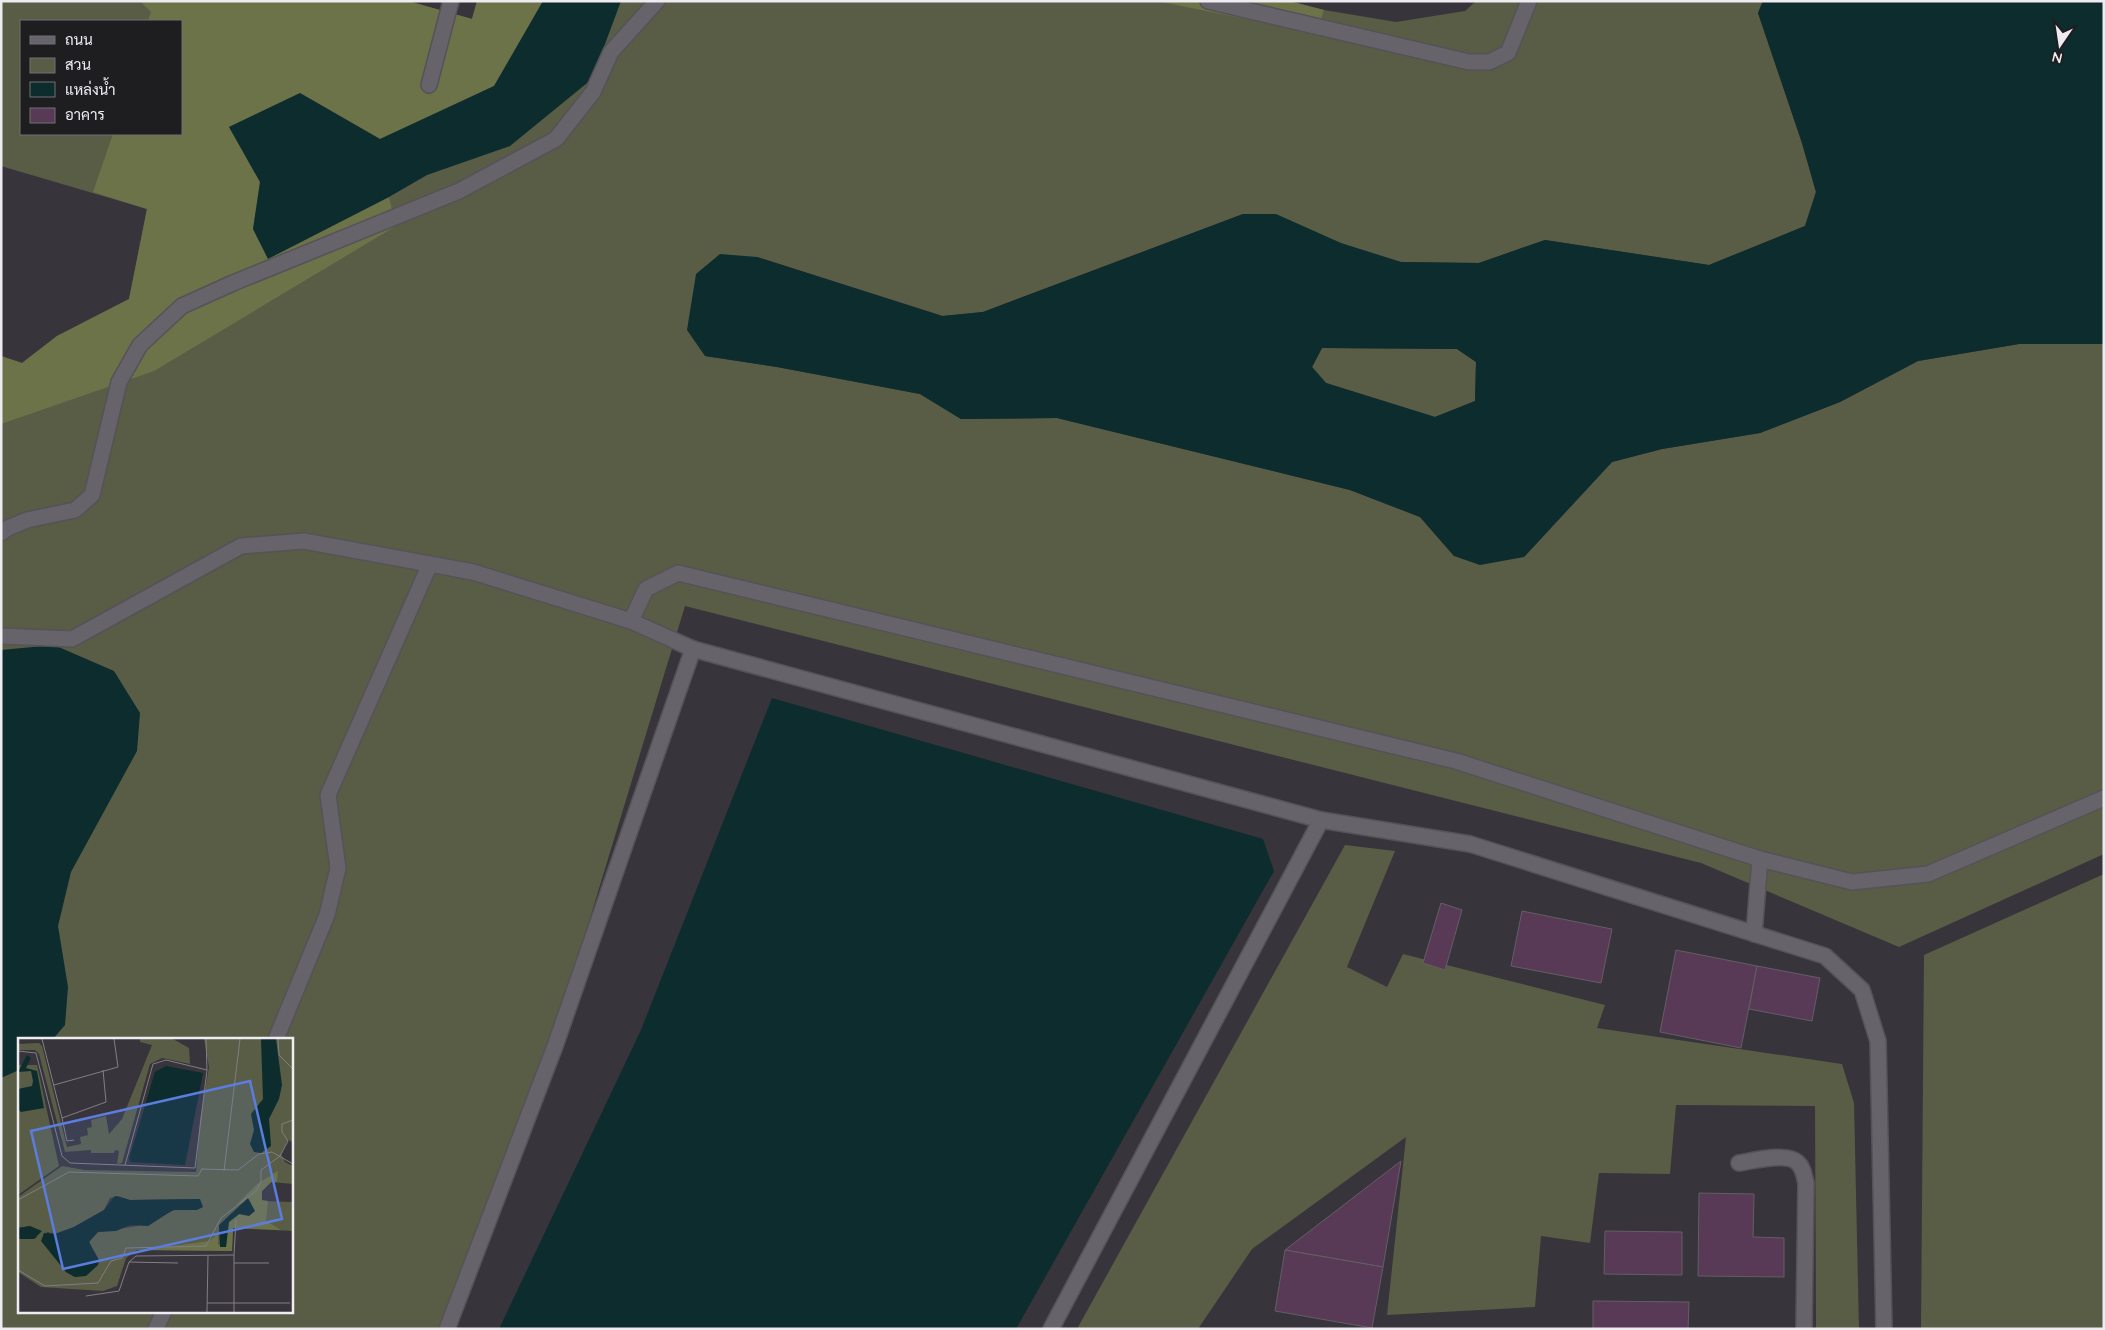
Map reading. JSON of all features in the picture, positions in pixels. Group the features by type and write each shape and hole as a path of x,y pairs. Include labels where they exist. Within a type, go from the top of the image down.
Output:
{"street":[{"path":"429,85 451,1"},
{"path":"1,533 27,520 76,510 92,496 119,382 140,345 182,306 233,283 459,191 556,139 593,92 611,52 657,1"},
{"path":"1208,1 1469,62 1489,62 1508,53 1529,1"},
{"path":"1,636 72,639 241,546 304,541 473,572 631,621 693,649 1321,820 1470,844 1825,956 1862,990 1878,1041 1884,1329"},
{"path":"276,1038 327,915 338,868 328,795 430,564"},
{"path":"631,621 646,589 678,573 1456,761 1760,860 1852,882 1928,874 2104,798"},
{"path":"447,1329 555,1046 693,649"},
{"path":"1051,1329 1321,820"},
{"path":"1754,934 1760,860"},
{"path":"1739,1163 1781,1157 1795,1160 1802,1168 1806,1183 1804,1329"},
{"path":"156,1329 164,1312"}],"green space":[{"path":"1,1 408,1 472,19 477,1 1289,1 1324,10 1396,22 1465,11 1476,1 1763,1 1758,13 1802,143 1816,192 1805,226 1709,265 1545,240 1479,263 1401,262 1243,214 983,312 943,316 757,257 705,356 777,367 920,394 961,419 1057,418 1350,490 1420,517 1454,556 1524,557 1612,462 1662,449 1760,433 1840,402 1918,361 2019,344 2104,344 2104,854 1899,947 1701,863 685,606 541,1079 439,1329 1,1329 1,356 22,363 57,336 129,299 147,209 1,166"},
{"path":"140,1 408,1 472,19 477,1 543,1 494,86 380,139 300,93 229,127 260,182 253,229 268,258 389,197 396,226 154,371 1,424 1,356 22,363 57,336 129,299 147,209 93,192 113,135 182,135 182,20 148,20 151,12"},
{"path":"1157,1 1289,1 1324,10 1316,33"},
{"path":"1322,348 1457,349 1476,362 1475,401 1435,417 1326,383 1312,367"},
{"path":"1345,845 1395,851 1347,967 1387,987 1403,954 1605,1005 1597,1028 1842,1064 1854,1103 1859,1329 1816,1329 1815,1106 1676,1105 1670,1174 1599,1173 1590,1243 1541,1236 1535,1307 1387,1315 1406,1137 1252,1249 1198,1329 1077,1329"},
{"path":"2104,874 2104,1329 1921,1329 1924,955"}],"water":[{"path":"543,1 621,1 592,79 510,146 427,175 389,197 268,259 253,229 260,182 229,127 300,93 380,139 494,86"},
{"path":"1763,1 2104,1 2104,344 2019,344 1918,361 1840,402 1760,433 1662,449 1612,462 1524,557 1480,565 1454,556 1420,517 1350,490 1057,418 961,419 920,394 777,367 705,356 687,330 696,274 720,254 757,257 942,316 983,312 1243,214 1276,214 1341,243 1401,262 1479,263 1545,240 1709,265 1805,226 1816,192 1802,143 1758,13","holes":["1322,348 1457,349 1476,362 1475,401 1435,417 1326,383 1312,367"]},
{"path":"54,645 114,671 140,713 137,751 71,872 58,926 68,987 65,1025 54,1038 18,1038 18,1070 1,1078 1,650"},
{"path":"772,698 1263,839 1274,871 1016,1329 499,1329 641,1030"}],"building":[{"path":"1441,903 1462,910 1445,970 1423,963"},
{"path":"1522,911 1612,929 1601,983 1511,966"},
{"path":"1676,950 1757,966 1741,1048 1660,1032"},
{"path":"1757,966 1820,978 1812,1021 1749,1009"},
{"path":"1401,1161 1383,1267 1285,1250"},
{"path":"1699,1193 1754,1194 1753,1237 1784,1238 1784,1277 1698,1276"},
{"path":"1605,1231 1682,1232 1682,1275 1604,1274"},
{"path":"1285,1250 1383,1267 1372,1328 1275,1311"},
{"path":"1593,1301 1689,1302 1688,1329 1593,1329"}]}
